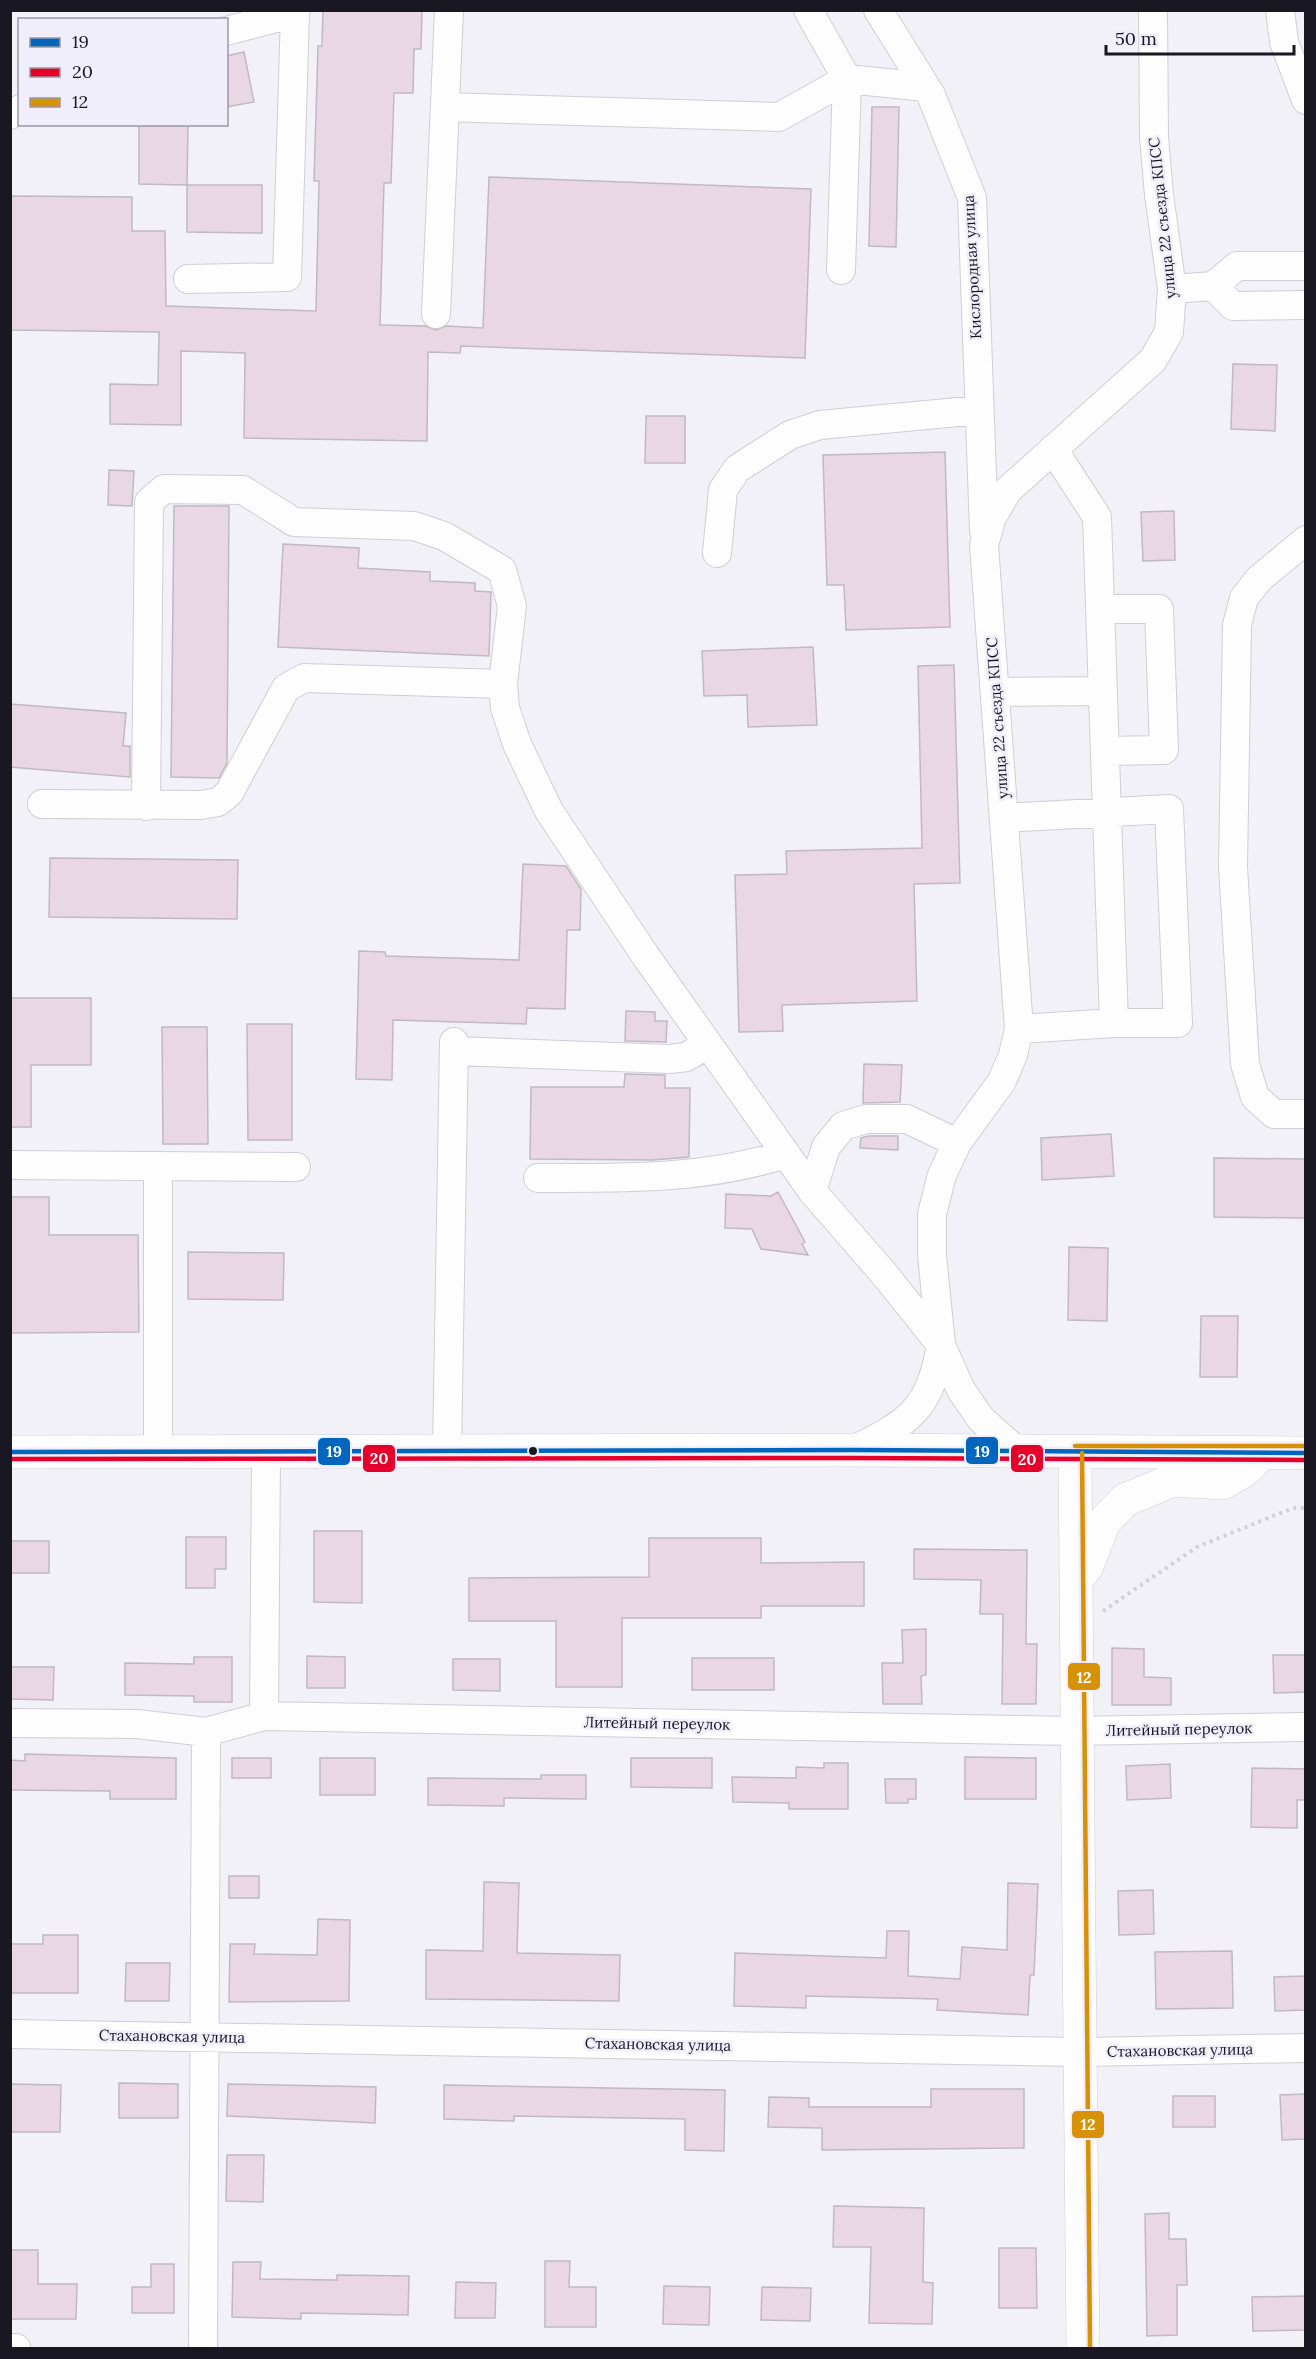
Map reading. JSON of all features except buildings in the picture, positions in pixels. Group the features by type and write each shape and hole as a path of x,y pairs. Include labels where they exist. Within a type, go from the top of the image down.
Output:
{"main road":[{"path":"10,1452 447,1453 853,1450 1305,1453"},
{"path":"1075,1453 1074,1731 1082,2052 1083,2349"},
{"path":"1075,1582 1087,1566 1104,1522 1125,1500 1173,1480 1223,1483 1245,1470 1262,1453"}],"street":[{"path":"436,314 449,10"},
{"path":"808,10 848,79 841,270"},
{"name":"Кислородная улица","path":"878,10 926,87 972,198 984,545"},
{"name":"улица 22 съезда КПСС","path":"1018,1452 981,1419 961,1390 941,1345 932,1255 932,1214 942,1175 957,1143 1002,1081 1013,1055 1019,1029 984,545 999,502 1022,476 1154,360 1169,332 1172,289 1159,195 1154,136 1153,10"},
{"path":"1280,10 1284,42 1305,100"},
{"path":"188,279 287,277 296,12 228,30"},
{"path":"445,107 779,117 848,79 926,87"},
{"path":"1172,289 1213,286 1238,266 1305,266"},
{"path":"1213,286 1233,306 1305,305"},
{"path":"717,553 723,490 738,469 790,435 820,425 979,410"},
{"path":"1053,449 1097,517 1114,1023"},
{"path":"146,806 149,502 164,489 243,490 294,522 414,526 444,536 502,570 512,606 503,684 505,708 549,810 708,1044 812,1191 885,1275 941,1345 935,1377 911,1416 888,1433 853,1450"},
{"path":"1305,540 1259,579 1245,598 1237,625 1233,867 1245,1064 1251,1086 1255,1097 1274,1114 1305,1114"},
{"path":"1101,609 1159,609 1164,750 1105,751"},
{"path":"42,804 146,806 201,805 218,802 229,793 286,688 304,678 503,684"},
{"path":"995,692 1103,691"},
{"path":"1004,818 1168,809 1178,1023 1114,1023 1019,1029"},
{"path":"447,1453 454,1046 670,1059 686,1057 708,1044"},
{"path":"812,1191 826,1147 843,1126 866,1119 907,1119 957,1143"},
{"path":"538,1178 668,1177 756,1164 786,1154"},
{"path":"10,1165 296,1167"},
{"path":"158,1166 158,1453"},
{"path":"264,1716 266,1453"},
{"name":"Литейный переулок","path":"10,1724 137,1724 206,1732 264,1716 1074,1731 1305,1727"},
{"path":"203,2349 206,1732"},
{"name":"Стахановская улица","path":"10,2034 1082,2052 1305,2048"},
{"path":"10,2348 16,2349"}],"path":[{"path":"1075,1618 1093,1618 1197,1547 1293,1508 1305,1508"}],"transit line":[{"name":"12","path":"1075,1446 1306,1446"},
{"name":"19","path":"10,1452 853,1450 1306,1453"},
{"name":"12","path":"1082,1453 1090,2348"},
{"name":"20","path":"10,1459 1306,1460"}]}
